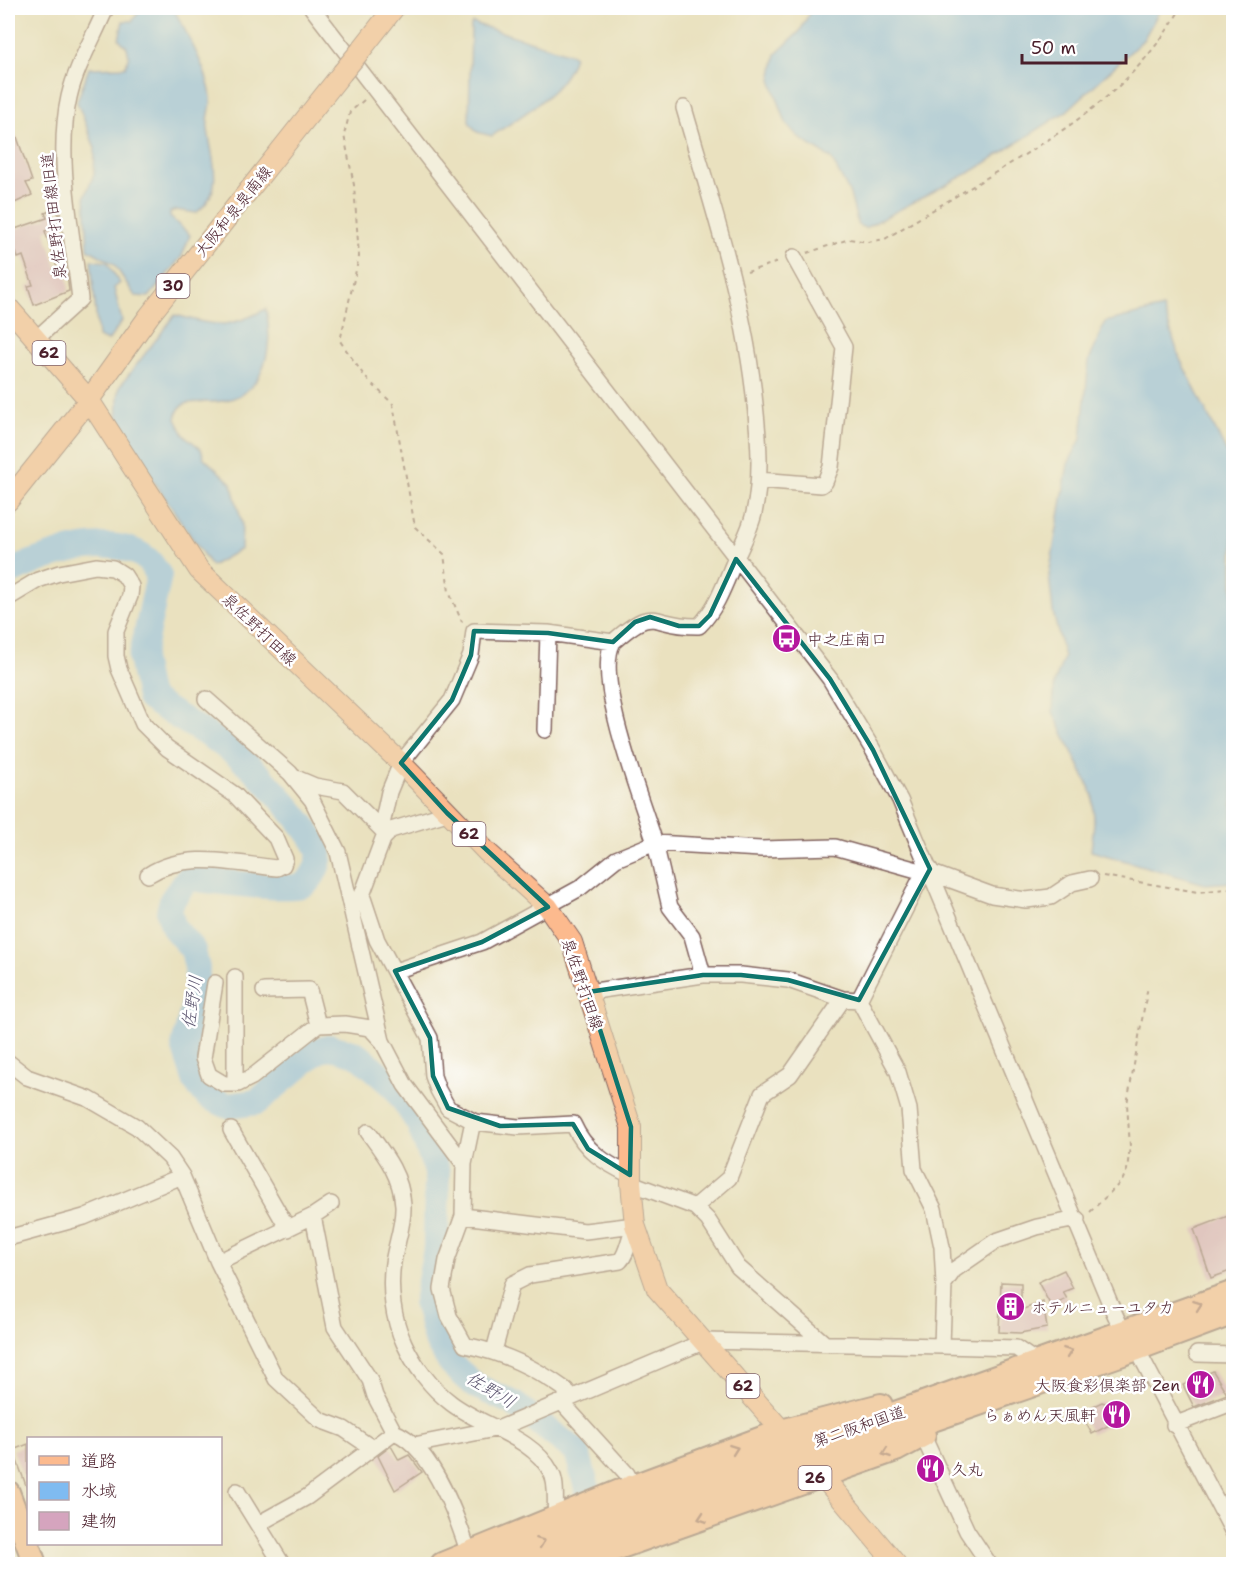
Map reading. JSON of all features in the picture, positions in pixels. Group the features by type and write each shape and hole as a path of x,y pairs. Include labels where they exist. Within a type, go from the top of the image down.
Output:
{"highway":[{"name":"第二阪和国道","path":"476,1560 719,1485 810,1462 994,1399 1130,1341 1233,1292"},
{"name":"第二阪和国道","path":"810,1462 974,1386 1038,1363 1233,1313"},
{"name":"26","path":"442,1564 476,1560 563,1514 781,1431 873,1406 974,1386"},
{"name":"26","path":"577,1563 630,1542 810,1462 896,1450 994,1399"},
{"name":"第二阪和国道","path":"531,1564 719,1485"},
{"path":"8,1492 27,1543"},
{"path":"28,1545 35,1564"}],"main road":[{"name":"大阪和泉泉南線","path":"8,501 90,400 149,316 394,8"},
{"name":"泉佐野打田線","path":"8,307 90,400 199,570 401,763 447,813 548,907 572,942 631,1126 631,1179 635,1225 657,1289 705,1341 896,1564"}],"street":[{"name":"泉佐野打田線旧道","path":"36,339 80,299 64,164 64,131 69,95 106,8"},
{"path":"319,10 375,90 830,679 873,750 900,800 1130,1341 1233,1534"},
{"path":"684,108 732,277 751,364 759,442 759,480 754,514 710,615 699,626 679,626 650,616 635,622 613,642 608,651 610,695 655,843 670,907 692,936 702,975"},
{"path":"759,480 820,485 825,482 831,467 844,347 794,257"},
{"path":"8,598 38,580 58,573 96,566 113,568 124,575 131,586 130,596 116,631 116,656 119,669 143,724 167,748 235,795 276,838 285,859 283,865 277,868 204,860 182,860 160,867 148,874"},
{"path":"382,1041 355,895 367,875 384,832 389,792 401,763 452,700 471,655 474,631 548,633 613,642"},
{"path":"545,730 548,633"},
{"path":"206,699 294,778 312,800 377,940 430,1038 433,1076 448,1108 472,1120 518,1127 573,1124 588,1149 610,1166 631,1179 695,1207 708,1220 738,1267 823,1342"},
{"path":"294,778 315,786 343,791 384,832"},
{"path":"384,832 447,813"},
{"path":"395,970 482,942 580,888 616,859 655,843 761,849 835,847 929,871 992,895 1026,900 1051,897 1072,883 1090,879"},
{"path":"695,1207 729,1179 762,1094 790,1075 851,999 929,871"},
{"path":"588,992 702,975 741,975 788,980 851,999 898,1072 909,1109 915,1169 934,1209 942,1247 944,1284 942,1346"},
{"path":"235,977 235,1084"},
{"path":"214,983 203,1058 209,1075 224,1084 235,1084 252,1077 318,1025 345,1024 370,1028 382,1041 405,1085 464,1164"},
{"path":"264,991 309,990 318,1025"},
{"path":"209,1015 235,1014"},
{"path":"8,1062 27,1077 89,1099 137,1127 170,1158 182,1176 218,1262 276,1379 320,1420 344,1429 372,1448"},
{"path":"472,1120 464,1164 463,1216 447,1260 442,1289 449,1316 465,1346 494,1351 548,1377 566,1390 561,1402"},
{"path":"231,1131 288,1229"},
{"path":"368,1132 389,1161 403,1203 403,1219 392,1264 392,1283 396,1324 404,1343 425,1377 452,1404 530,1449 551,1472 563,1514"},
{"path":"8,1238 84,1217 182,1176"},
{"path":"218,1262 288,1229 331,1204"},
{"path":"313,1216 335,1327 370,1380 375,1396 394,1432 404,1436 414,1445 434,1473 476,1560"},
{"path":"463,1216 585,1231 635,1225"},
{"path":"944,1284 954,1270 996,1241 1038,1227 1077,1220"},
{"path":"494,1351 512,1284 530,1275 620,1261 625,1257 628,1238 635,1225"},
{"path":"414,1445 432,1439 478,1434 498,1429 705,1341 1016,1348 1038,1363"},
{"path":"1197,1354 1233,1355"},
{"path":"561,1402 627,1474 626,1489"},
{"path":"1174,1425 1233,1402"},
{"path":"258,1524 307,1497 394,1432"},
{"path":"923,1436 967,1531 989,1564"},
{"path":"237,1491 282,1564"}],"path":[{"path":"732,277 849,239 867,242 885,239 1074,125 1140,67 1181,8"},
{"path":"375,90 350,112 344,135 354,184 359,257 340,340 365,377 393,404 415,527 444,554 449,592 455,609 463,623 474,631"},
{"path":"1090,879 1099,875 1198,892 1233,888"},
{"path":"1077,1220 1115,1188 1127,1170 1130,1146 1127,1104 1148,986"}],"highlighted area":[{"path":"736,559 830,679 873,750 930,869 859,1000 788,980 741,975 703,975 588,992 631,1127 630,1175 588,1149 573,1124 500,1126 448,1108 433,1076 430,1038 395,971 482,942 548,907 447,813 401,763 452,700 471,655 474,631 548,633 613,642 635,622 650,617 679,626 699,626 710,615"}],"water":[{"path":"142,8 173,8 201,63 211,97 208,125 215,175 211,195 196,213 176,210 170,212 170,217 190,235 182,256 149,297 135,296 114,264 88,249 85,196 94,174 95,148 77,102 89,68 125,67 129,57 127,47 119,39 123,21 132,21"},
{"path":"812,8 1161,8 1143,40 1067,111 976,169 865,228 858,225 850,194 831,158 799,138 786,123 771,80 776,54 800,31"},
{"path":"473,23 574,55 570,68 552,91 492,136 477,132 469,122 471,25"},
{"path":"91,260 107,262 120,283 114,288 122,321 108,341 98,337"},
{"path":"1163,308 1180,359 1233,465 1233,882 1205,884 1091,851 1094,823 1093,795 1053,712 1054,684 1064,657 1053,612 1049,575 1068,464 1081,439 1089,361 1105,322"},
{"path":"266,309 268,351 259,376 251,386 241,395 227,400 185,404 179,408 176,419 184,435 201,449 204,458 231,483 242,523 241,549 211,566 116,425 120,386 175,315 201,322 221,324 241,320"}],"building":[{"path":"17,137 32,181 26,183 32,195 8,206 8,141"},
{"path":"57,208 60,226 45,231 59,274 67,273 69,291 34,305 28,286 33,285 23,256 18,258 9,231 47,218 45,213"},
{"path":"1233,1214 1233,1270 1211,1278 1194,1229"},
{"path":"1064,1270 1073,1288 1063,1292 1067,1299 1051,1306 1038,1282"},
{"name":"ホテルニューユタカ","path":"1001,1282 1021,1283 1021,1310 1043,1302 1047,1328 1020,1333 999,1332"},
{"path":"1213,1371 1227,1394 1194,1407 1183,1385"},
{"path":"1102,1402 1110,1405 1119,1420 1092,1434 1080,1412"},
{"path":"27,1444 27,1488 13,1450"},
{"path":"391,1446 399,1460 409,1455 422,1472 395,1490 378,1456"}],"waterway":[{"name":"佐野川","path":"8,573 58,554 97,546 133,551 148,560 159,575 141,659 149,698 222,744 252,768 298,819 316,843 319,852 316,870 305,884 284,887 188,878 172,900 169,912 174,928 193,950 197,968 196,995 184,1046 196,1082 208,1097 228,1106 257,1102 317,1051 331,1047 357,1054 395,1087 419,1124 437,1172 436,1249 426,1302 436,1340 452,1365 476,1386 513,1403 577,1452 608,1564"}],"place":[{"name":"中之庄南口","path":"786,639"},
{"name":"ホテルニューユタカ","path":"1010,1307"},
{"name":"大阪食彩倶楽部 Zen","path":"1201,1385"},
{"name":"らぁめん天風軒","path":"1117,1415"},
{"name":"久丸","path":"930,1469"}]}
